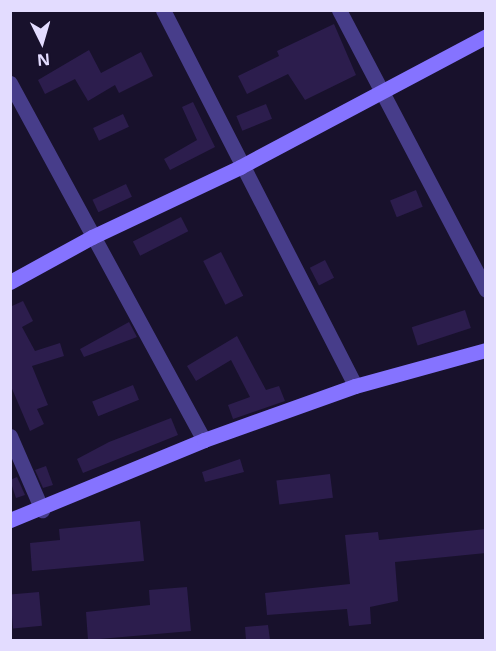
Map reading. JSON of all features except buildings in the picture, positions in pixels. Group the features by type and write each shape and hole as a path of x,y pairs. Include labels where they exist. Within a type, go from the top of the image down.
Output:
{"street":[{"path":"163,10 240,167 355,386"},
{"path":"339,10 379,93 486,290"},
{"path":"10,282 92,237 240,167 486,36"},
{"path":"10,83 204,440"},
{"path":"10,520 42,510 204,440 355,386 486,350"},
{"path":"10,436 42,510"}]}
